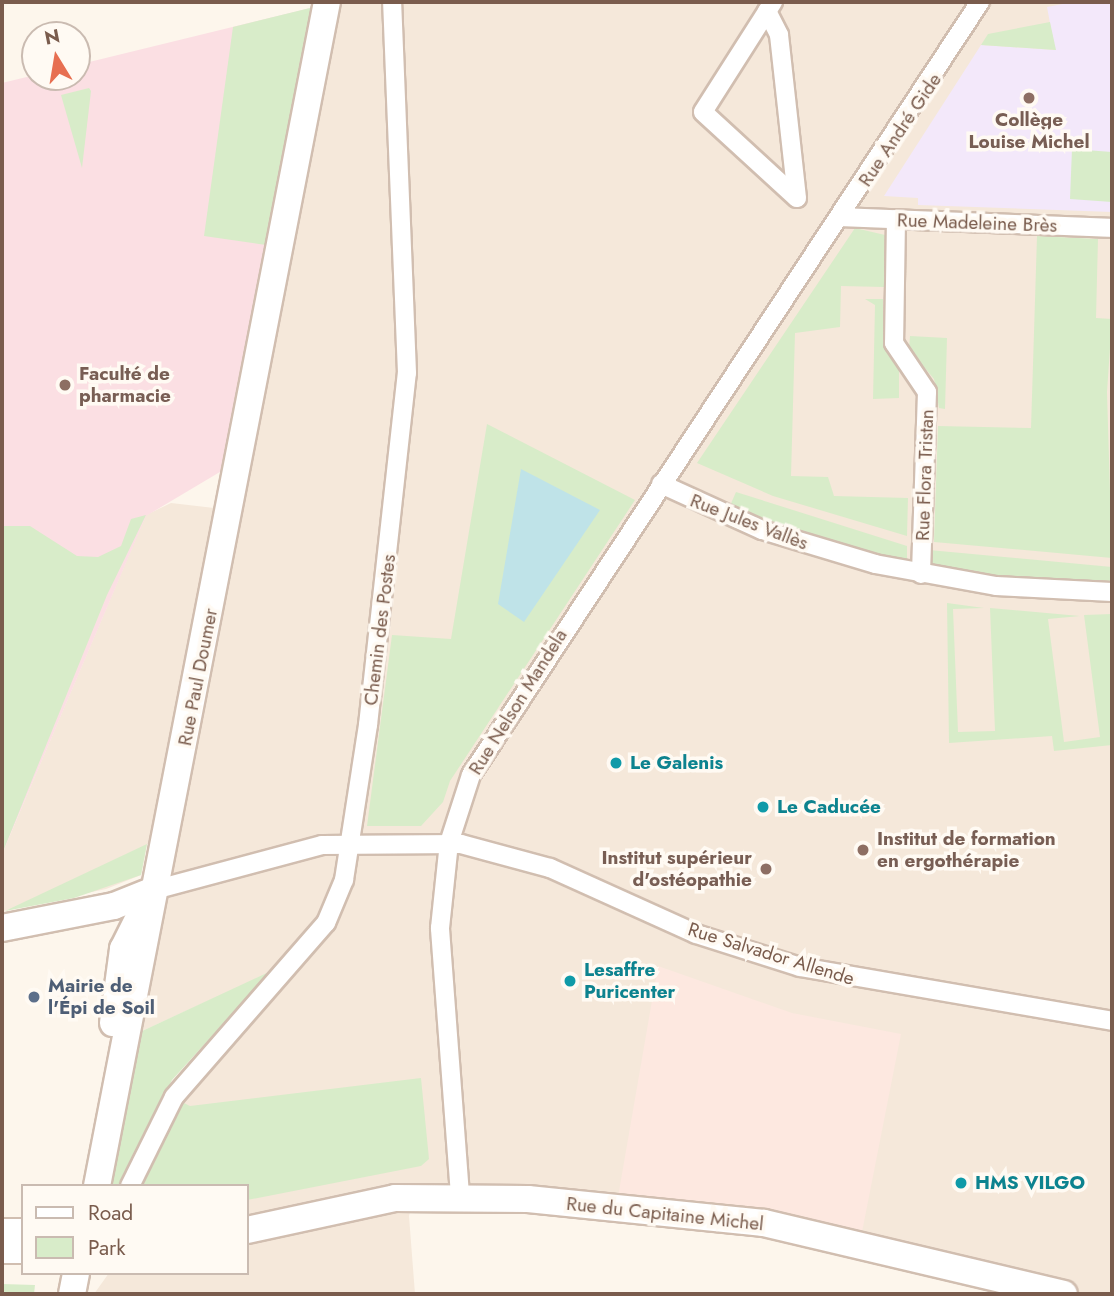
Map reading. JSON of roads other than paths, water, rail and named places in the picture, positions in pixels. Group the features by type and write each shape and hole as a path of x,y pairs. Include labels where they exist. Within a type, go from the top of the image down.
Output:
{"main road":[{"name":"Rue Paul Doumer","path":"97,1184 235,463 327,2"},
{"name":"Rue Paul Doumer","path":"81,1184 123,949 155,890"},
{"path":"2,928 114,906 155,890"},
{"name":"Rue du Capitaine Michel","path":"252,1227 362,1202 460,1195 764,1223 1064,1294"},
{"path":"2,1232 21,1232"},
{"path":"2,1250 21,1250"},
{"path":"55,1294 58,1275"},
{"path":"72,1294 76,1275"}],"street":[{"name":"Chemin des Postes","path":"131,1184 174,1097 326,923 350,842 400,454 407,314 393,2"},
{"name":"Rue André Gide","path":"661,484 842,217 980,2"},
{"path":"770,6 779,35 797,198 703,111 770,6"},
{"name":"Rue Madeleine Brès","path":"842,217 1112,228"},
{"name":"Rue Flora Tristan","path":"897,219 894,343 927,392 921,574"},
{"name":"Rue Jules Vallès","path":"661,484 783,537 921,574 1112,592"},
{"name":"Rue Nelson Mandela","path":"460,1195 440,946 449,843 484,750 661,484"},
{"name":"Rue Salvador Allende","path":"155,890 275,854 350,842 449,843 550,869 696,934 800,967 1112,1021"}],"water":[{"path":"521,469 600,510 524,622 498,604"}],"place":[{"name":"Collège Louise Michel","path":"1029,98"},
{"name":"Faculté de pharmacie","path":"65,385"},
{"name":"Le Galenis","path":"616,763"},
{"name":"Le Caducée","path":"763,807"},
{"name":"Institut de formation en ergothérapie","path":"863,850"},
{"name":"Institut supérieur d'ostéopathie","path":"766,869"},
{"name":"Lesaffre Puricenter","path":"570,981"},
{"name":"Mairie de l'Épi de Soil","path":"34,997"},
{"name":"HMS VILGO","path":"961,1183"}]}
